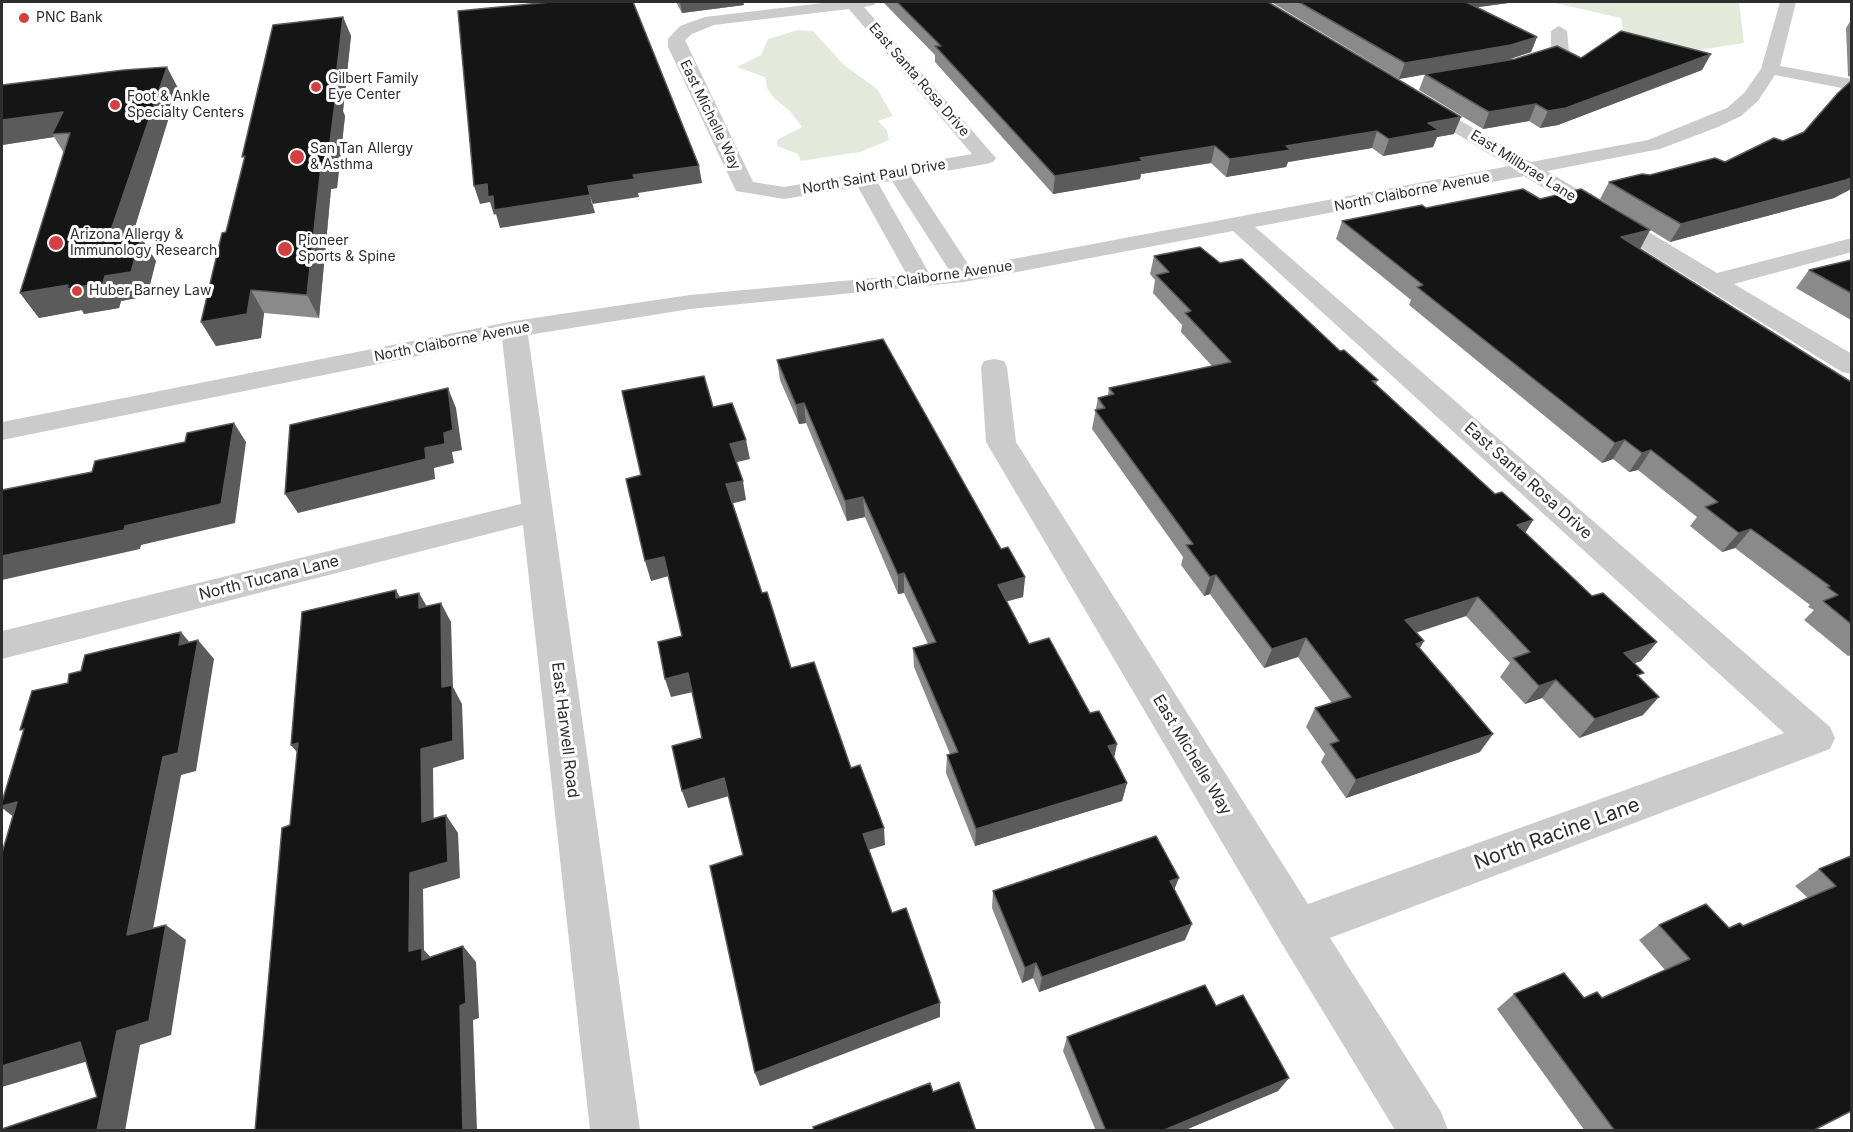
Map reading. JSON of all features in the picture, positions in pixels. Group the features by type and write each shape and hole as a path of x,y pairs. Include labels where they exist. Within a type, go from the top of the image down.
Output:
{"street":[{"name":"East Michelle Way","path":"762,192 744,186 677,47 676,39 686,30 711,20 860,2"},
{"name":"East Santa Rosa Drive","path":"860,2 986,158"},
{"name":"North Claiborne Avenue","path":"2,431 514,329 690,302 922,281 964,275 1240,225 1653,145 1689,133 1734,112 1751,97 1770,69 1788,2"},
{"path":"1508,68 1560,51 1559,31"},
{"path":"1770,69 1851,85"},
{"name":"East Millbrae Lane","path":"1404,93 1851,366"},
{"name":"North Saint Paul Drive","path":"762,192 784,193 986,158"},
{"path":"897,172 964,275"},
{"path":"864,178 922,281"},
{"name":"East Santa Rosa Drive","path":"1240,225 1816,738"},
{"path":"1713,282 1851,245"},
{"name":"East Harwell Road","path":"514,329 615,1131"},
{"name":"East Michelle Way","path":"994,367 1001,442 1423,1131"},
{"name":"North Tucana Lane","path":"2,645 537,511"},
{"name":"North Racine Lane","path":"1298,929 1816,738"}],"shaded area":[{"path":"1550,2 1739,2 1744,43 1661,56 1624,38 1621,18"},
{"path":"798,30 813,31 844,65 877,89 893,116 878,121 887,130 889,140 860,152 801,161 798,154 777,146 777,140 802,127 790,111 774,98 767,88 765,77 737,67 761,55 768,39"}],"building":[{"path":"551,2 633,2 699,166 633,175 635,179 588,186 590,195 494,210 493,196 488,197 487,184 474,186 458,11"},
{"path":"897,2 1268,2 1461,117 1428,123 1439,130 1389,139 1377,131 1286,146 1291,150 1230,159 1215,146 1140,158 1143,161 1055,176 935,46 941,46"},
{"path":"1299,2 1466,2 1537,37 1511,45 1405,63"},
{"path":"343,17 327,166 321,167 307,295 251,290 247,314 201,322 222,233 226,232 245,156 242,157 273,25"},
{"path":"1621,31 1711,54 1566,108 1548,111 1536,104 1489,112 1425,74 1515,59 1557,46 1581,58"},
{"path":"167,67 107,242 141,237 131,272 105,276 103,283 67,289 68,285 20,293 70,133 52,134 63,112 2,120 2,85"},
{"path":"1851,81 1851,178 1681,224 1609,182 1642,174 1650,175 1715,158 1725,162 1774,138 1783,141 1804,132"},
{"path":"1523,189 1540,199 1581,189 1650,230 1621,237 1851,382 1851,624 1823,601 1838,595 1827,587 1830,586 1751,529 1739,533 1705,507 1718,502 1651,450 1642,453 1625,440 1615,443 1417,287 1423,285 1342,221 1422,205 1426,208"},
{"path":"1200,247 1220,263 1242,259 1340,351 1344,350 1378,380 1372,381 1495,494 1502,492 1533,520 1517,525 1592,596 1603,593 1657,642 1624,653 1644,673 1637,675 1659,697 1595,719 1556,680 1539,686 1513,658 1530,652 1478,597 1405,620 1424,641 1416,644 1493,734 1356,780 1330,744 1339,741 1315,708 1351,697 1306,638 1272,649 1216,575 1210,577 1186,545 1193,544 1095,410 1105,408 1098,398 1114,394 1109,388 1231,362 1185,313 1191,311 1156,275 1169,272 1154,256"},
{"path":"1851,260 1851,293 1809,270"},
{"path":"883,339 1001,549 1008,547 1025,577 998,585 1029,644 1049,638 1090,713 1099,711 1117,744 1108,746 1127,783 976,829 947,755 958,752 913,648 936,642 904,573 898,575 863,497 845,501 804,403 796,405 777,360"},
{"path":"704,376 713,407 732,403 746,440 730,444 743,481 726,484 762,593 767,592 791,668 814,662 851,768 860,765 884,828 863,834 892,913 906,908 940,1003 755,1073 710,866 743,855 724,778 682,791 672,746 702,738 688,673 665,679 658,642 682,636 664,557 645,561 626,479 641,475 622,391"},
{"path":"448,388 453,430 444,433 445,444 425,448 426,459 285,494 290,425"},
{"path":"234,423 221,504 125,526 124,530 2,556 2,490 92,472 95,461 185,442 187,433"},
{"path":"396,590 396,598 419,593 419,608 441,603 442,687 452,685 453,741 421,749 422,822 446,815 448,862 410,873 409,951 422,948 422,960 463,946 466,1003 460,1006 463,1131 255,1131 282,828 290,825 298,743 291,745 302,612"},
{"path":"181,632 179,645 198,640 178,753 163,757 127,935 166,925 149,1021 117,1031 97,1131 2,1131 2,1129 97,1097 80,1042 2,1066 2,853 17,802 2,806 2,802 24,729 20,730 32,691 68,683 69,674 81,671 85,655"},
{"path":"1156,836 1179,878 1170,881 1192,924 1042,977 1036,963 1025,968 993,891"},
{"path":"1851,856 1851,1111 1812,1131 1615,1131 1514,994 1564,973 1584,998 1597,992 1602,998 1690,959 1659,925 1706,904 1729,928 1740,923 1743,926 1836,886 1819,869"},
{"path":"1205,985 1216,1006 1243,995 1289,1078 1162,1131 1106,1131 1067,1037"},
{"path":"959,1082 976,1131 814,1131 813,1127 930,1083 933,1092"}],"place":[{"name":"PNC Bank","path":"24,18"},
{"name":"Gilbert Family Eye Center","path":"316,87"},
{"name":"Foot & Ankle Specialty Centers","path":"115,105"},
{"name":"San Tan Allergy & Asthma","path":"297,157"},
{"name":"Arizona Allergy & Immunology Research","path":"56,243"},
{"name":"Pioneer Sports & Spine","path":"285,249"},
{"name":"Huber Barney Law","path":"77,291"}]}
